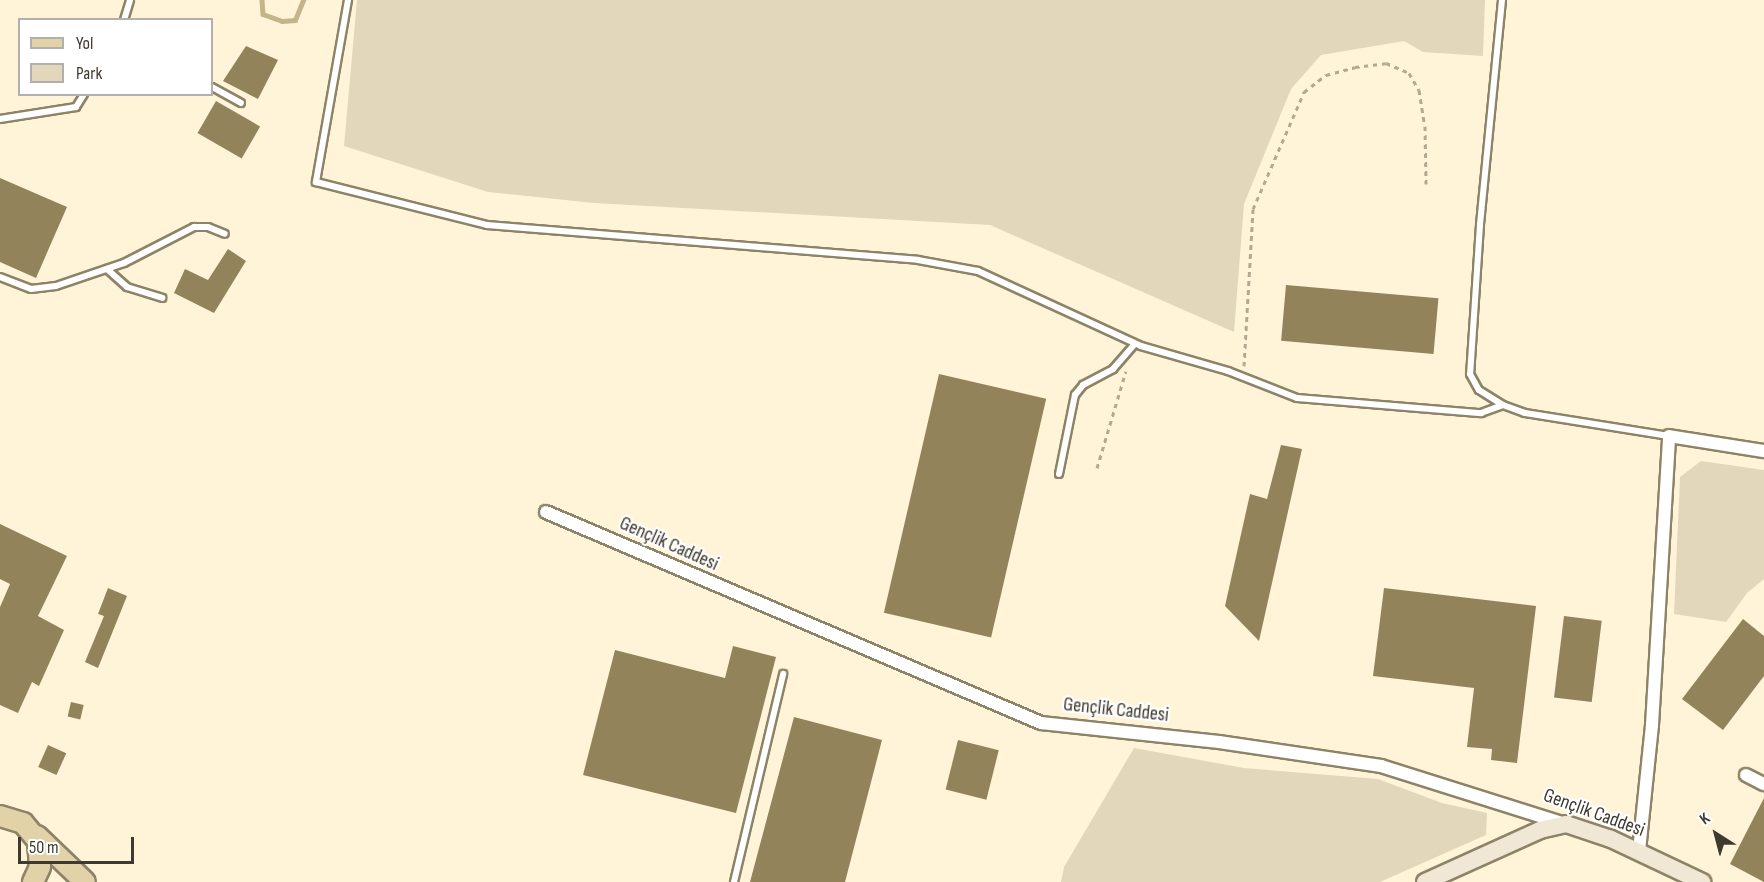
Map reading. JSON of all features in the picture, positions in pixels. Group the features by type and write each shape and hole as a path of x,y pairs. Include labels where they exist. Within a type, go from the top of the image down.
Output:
{"main road":[{"path":"1,816 31,830 85,882"},
{"path":"31,830 41,854 33,882"}],"street":[{"path":"1639,851 1652,725 1670,436 1764,451"},
{"name":"Gençlik Caddesi","path":"546,512 1041,723 1219,742 1381,766 1566,824 1639,851 1691,879"},
{"path":"1746,775 1764,784"},
{"path":"1428,881 1540,830 1566,824"}],"lane":[{"path":"125,18 130,0"},
{"path":"348,0 316,182 487,225 918,260 978,271 1135,344 1244,377 1297,398 1481,413 1503,405"},
{"path":"1502,0 1480,225 1470,374 1479,390 1503,405 1526,413 1670,436"},
{"path":"213,88 241,103"},
{"path":"0,119 76,107 83,96"},
{"path":"0,277 41,289 107,269 194,227 208,227 225,234"},
{"path":"107,269 127,287 162,298"},
{"path":"1059,474 1075,395 1083,385 1113,369 1135,344"},
{"path":"734,882 783,674"}],"path":[{"path":"1244,377 1253,209 1304,92 1326,75 1355,67 1386,63 1409,73 1419,90 1425,126 1426,184"},
{"path":"1097,468 1135,344"}],"green space":[{"path":"357,0 1485,0 1483,56 1423,52 1404,41 1321,55 1291,89 1244,204 1234,332 990,225 594,203 488,192 344,146"},
{"path":"1701,461 1764,470 1764,579 1747,593 1726,622 1674,614 1680,477"},
{"path":"1134,748 1244,768 1378,779 1442,803 1487,813 1486,835 1380,882 1061,882 1064,867"}],"building":[{"path":"246,46 278,60 258,99 223,81"},
{"path":"216,101 260,126 242,159 198,133"},
{"path":"0,178 67,207 36,278 0,262"},
{"path":"228,249 246,261 214,313 174,293 185,269 208,280"},
{"path":"1286,285 1438,298 1434,354 1281,341"},
{"path":"939,374 1046,399 991,637 884,613"},
{"path":"1281,445 1302,449 1259,641 1225,606 1250,494 1267,499"},
{"path":"0,524 67,556 38,616 64,630 39,686 32,682 18,713 0,705 0,607 10,584 0,579"},
{"path":"108,588 127,596 98,668 85,662 104,616 98,614"},
{"path":"1384,588 1536,606 1517,763 1491,760 1492,749 1467,747 1474,688 1373,676"},
{"path":"1564,616 1602,621 1592,702 1554,697"},
{"path":"1743,619 1764,636 1764,676 1723,730 1682,699"},
{"path":"733,646 776,657 736,813 583,775 615,650 725,678"},
{"path":"71,702 84,705 80,720 68,717"},
{"path":"794,717 882,740 845,882 750,882"},
{"path":"958,740 999,750 986,800 946,789"},
{"path":"48,745 66,753 57,775 38,767"},
{"path":"1764,798 1764,882 1730,864"}],"waterway":[{"path":"262,0 263,14 282,21 295,20 303,0"}]}
